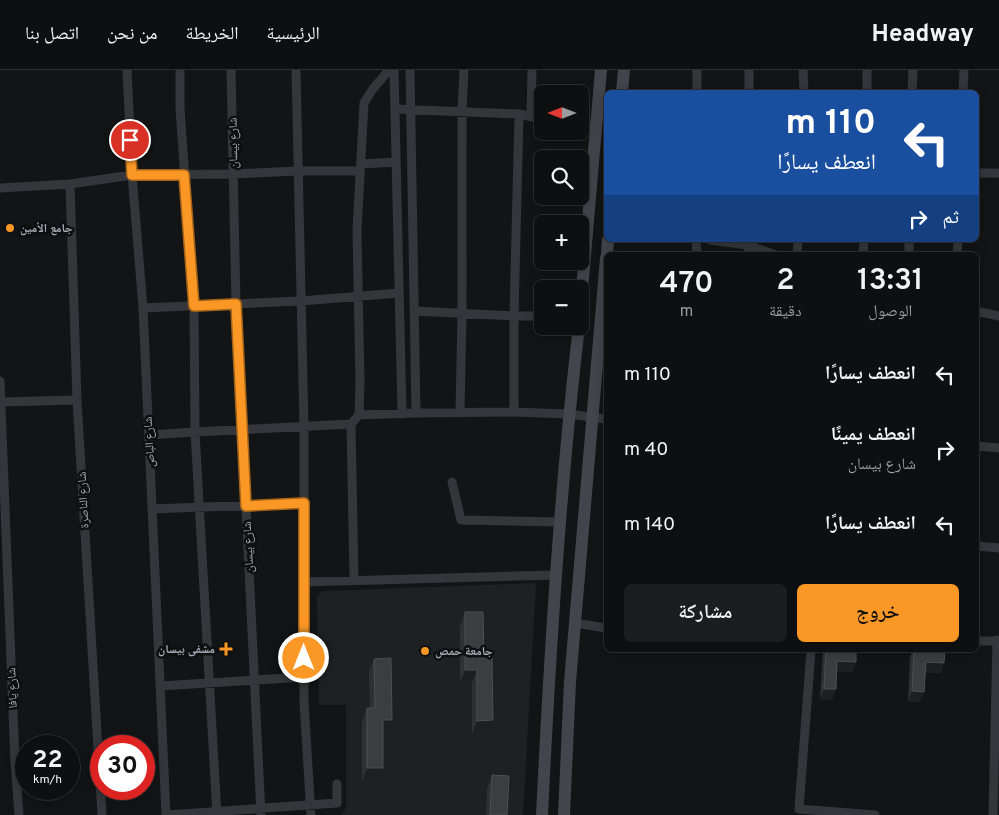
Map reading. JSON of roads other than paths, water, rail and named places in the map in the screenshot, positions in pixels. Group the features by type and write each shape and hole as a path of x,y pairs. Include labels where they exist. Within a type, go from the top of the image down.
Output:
{"main road":[{"path":"583,280 601,70"},
{"path":"622,90 624,70"},
{"path":"564,815 575,623 604,280"},
{"path":"542,815 550,649 568,414 577,335"}],"street":[{"name":"شارع الباص","path":"127,70 132,175 143,308 166,815"},
{"path":"180,70 180,109 194,306 195,432 217,813"},
{"name":"شارع بيسان","path":"231,70 236,304 261,812"},
{"path":"296,70 304,427 304,702 311,815"},
{"path":"354,580 351,424 359,415 357,230 364,103 389,70"},
{"path":"394,70 402,414"},
{"path":"410,70 416,413"},
{"path":"460,412 462,111 464,70"},
{"path":"395,109 519,114 532,117 532,70"},
{"path":"697,70 697,90"},
{"path":"748,90 749,70"},
{"path":"804,70 804,90"},
{"path":"867,70 867,90"},
{"path":"912,90 913,70"},
{"path":"963,90 964,70"},
{"path":"514,412 514,316 519,114"},
{"path":"589,127 596,128"},
{"path":"0,188 70,184 132,175 233,174 360,168 396,162"},
{"path":"979,172 999,173"},
{"name":"شارع الناصرة","path":"70,184 77,400 102,815"},
{"path":"735,242 748,243 769,252"},
{"path":"143,308 301,301 399,293"},
{"path":"414,311 534,316"},
{"path":"979,312 999,316"},
{"name":"شارع يافا","path":"0,381 15,762 19,815"},
{"path":"1,402 77,400"},
{"path":"359,415 514,412 568,414 604,419"},
{"path":"149,436 351,424"},
{"path":"979,446 999,448"},
{"path":"452,482 461,520 561,522"},
{"path":"152,510 304,503"},
{"path":"979,546 999,548"},
{"path":"304,582 557,574"},
{"path":"575,623 604,628"},
{"path":"979,640 998,641 993,815"},
{"path":"811,652 799,809 875,815"},
{"path":"160,686 304,677"},
{"path":"166,815 261,812 338,803 337,784"}],"place":[{"name":"جامع الأمين","path":"10,228"},
{"name":"مشفى بيسان","path":"226,649"},
{"name":"جامعة حمص","path":"425,651"}]}
